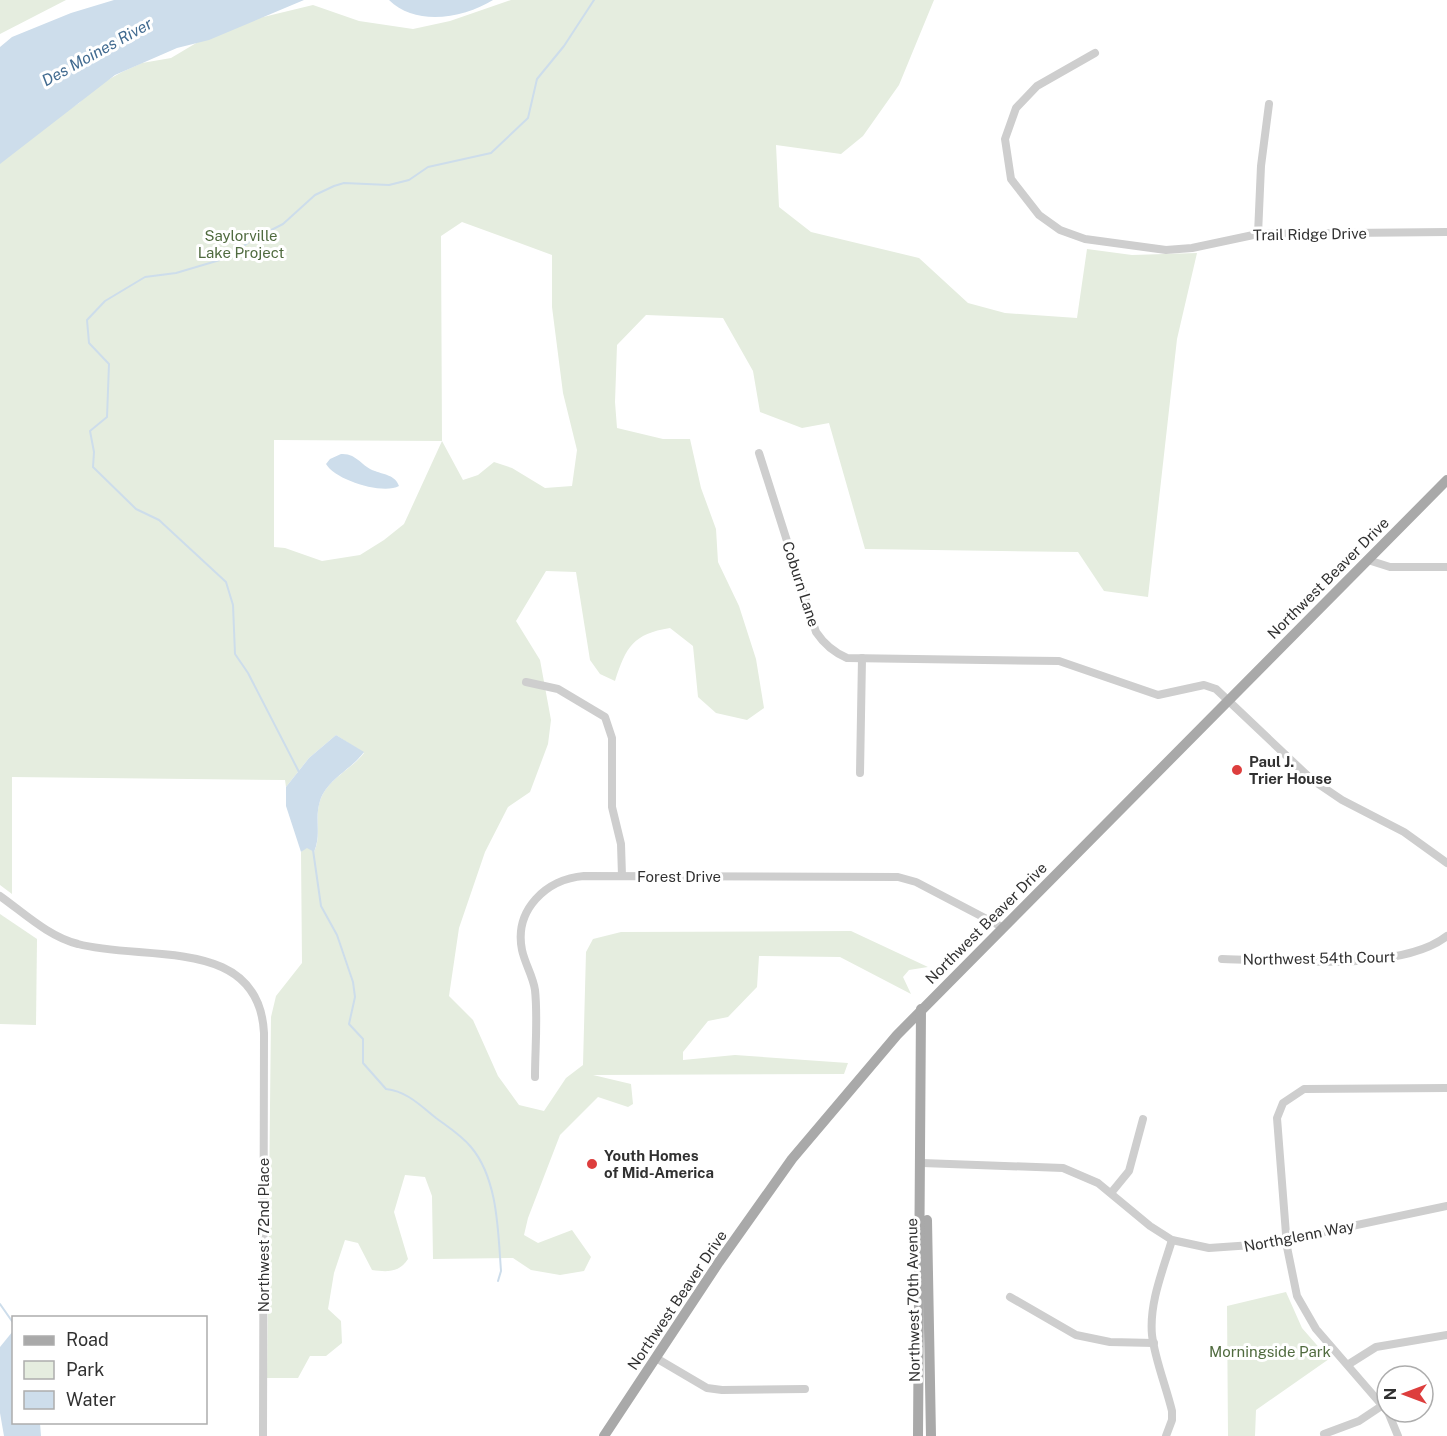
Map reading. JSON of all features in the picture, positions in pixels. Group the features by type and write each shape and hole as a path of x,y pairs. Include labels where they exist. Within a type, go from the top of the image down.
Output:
{"main road":[{"name":"Northwest Beaver Drive","path":"604,1436 719,1262 792,1160 921,1009 1447,480"},
{"name":"Northwest 70th Avenue","path":"918,1436 922,1163 921,1009"},
{"name":"Northwest 70th Avenue","path":"922,1163 926,1188 931,1436"}],"street":[{"name":"Trail Ridge Drive","path":"1095,53 1037,86 1016,108 1005,139 1007,166 1011,179 1034,210 1049,224 1072,236 1166,250 1192,248 1258,234 1447,232"},
{"path":"1258,234 1261,166 1269,104"},
{"name":"Coburn Lane","path":"759,453 816,632 822,641 839,655 930,660 1059,661 1150,694 1167,695 1204,685 1216,689 1297,768 1318,785 1404,832 1447,863"},
{"path":"1368,560 1390,567 1447,567"},
{"path":"860,773 862,658"},
{"path":"526,682 558,689 604,717 612,738 612,807 621,844 622,876"},
{"name":"Forest Drive","path":"535,1077 536,998 522,949 524,918 543,891 562,879 584,876 898,877 916,882 1002,927"},
{"name":"Northwest 72nd Place","path":"0,896 48,931 77,944 198,959 226,968 244,981 260,1006 264,1033 263,1436"},
{"name":"Northwest 54th Court","path":"1221,959 1395,959 1426,949 1447,936"},
{"path":"1375,1396 1316,1329 1301,1305 1286,1239 1277,1127 1279,1110 1288,1096 1304,1089 1447,1089"},
{"path":"1111,1193 1129,1171 1143,1119"},
{"name":"Northglenn Way","path":"922,1163 1063,1168 1087,1176 1150,1226 1172,1240 1198,1248 1227,1248 1286,1239 1447,1206"},
{"path":"1166,1436 1172,1420 1172,1411 1154,1343 1153,1311 1172,1240"},
{"path":"1010,1297 1076,1335 1110,1342 1154,1343"},
{"path":"1349,1364 1376,1347 1447,1335"},
{"path":"656,1358 707,1388 722,1390 805,1389"},
{"path":"1324,1434 1375,1414"}],"green space":[{"path":"0,0 66,0 0,34"},
{"name":"Saylorville Lake Project","path":"511,0 934,0 899,85 863,136 841,154 776,145 779,207 811,232 919,258 968,303 1005,313 1077,318 1087,249 1132,255 1197,253 1177,339 1148,597 1104,591 1078,552 865,549 829,423 802,428 760,412 753,371 723,318 646,315 617,345 615,402 617,428 663,439 690,439 701,488 716,529 718,562 739,606 756,659 764,708 747,720 716,713 698,697 693,646 670,628 639,638 627,651 615,681 600,674 590,660 576,572 546,571 516,621 540,660 551,720 548,744 530,792 508,807 485,852 459,928 449,996 473,1020 498,1076 519,1105 544,1111 566,1078 583,1065 586,952 593,939 621,932 851,931 928,967 909,970 903,977 911,994 840,957 759,956 757,987 728,1017 708,1021 683,1052 683,1060 735,1055 848,1063 844,1074 593,1075 631,1084 633,1104 628,1107 598,1097 560,1135 528,1218 524,1235 538,1243 572,1230 591,1257 584,1271 560,1275 531,1270 513,1258 433,1259 432,1196 425,1177 405,1175 394,1212 408,1259 401,1267 392,1271 372,1270 358,1243 345,1240 334,1273 328,1309 341,1321 342,1343 326,1356 310,1356 298,1378 267,1378 271,1017 276,996 302,963 301,852 307,847 314,852 317,839 318,808 323,793 364,753 336,735 309,758 286,787 285,780 12,777 12,894 0,885 0,161 47,123 79,103 95,87 142,63 171,58 213,33 239,23 313,5 359,21 413,29 450,21","holes":["462,222 552,255 552,307 563,393 577,450 572,486 545,488 512,468 494,462 478,475 463,480 442,441 441,236","274,440 442,441 404,524 360,555 322,561 285,548 274,547"]},
{"path":"0,914 37,939 36,1025 0,1024"},
{"name":"Morningside Park","path":"1286,1292 1302,1328 1329,1359 1256,1410 1255,1436 1228,1436 1227,1306"}],"water":[{"name":"Des Moines River","path":"114,0 304,0 209,40 177,48 115,75 0,164 0,47 12,37 71,13"},
{"path":"389,0 493,0 454,15 426,17 413,14"},
{"path":"347,454 370,469 392,477 399,486 382,489 371,487 339,475 326,464 330,459"},
{"path":"336,735 364,752 323,793 318,808 317,839 314,852 307,848 301,852 286,806 286,787 309,758"},
{"path":"12,1332 12,1424 40,1424 41,1436 4,1436 0,1413 0,1347"}],"waterway":[{"path":"299,772 248,673 235,654 233,605 226,582 159,520 136,509 93,467 94,452 90,431 107,417 109,364 89,343 87,320 105,301 145,277 176,273 230,257 250,241 283,224 315,195 334,186 344,183 389,185 409,180 428,167 491,153 528,118 537,79 564,46 594,0"},
{"path":"313,850 321,906 337,935 353,982 355,997 349,1024 363,1039 363,1063 386,1089 412,1099 459,1135 480,1160 487,1174 495,1206 501,1271 498,1281"},
{"path":"0,1304 12,1321"}],"place":[{"name":"Paul J. Trier House","path":"1237,770"},
{"name":"Youth Homes of Mid-America","path":"592,1164"}]}
